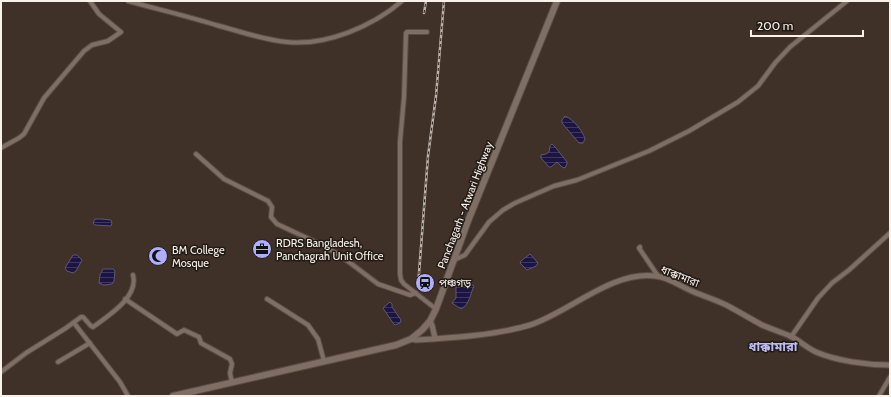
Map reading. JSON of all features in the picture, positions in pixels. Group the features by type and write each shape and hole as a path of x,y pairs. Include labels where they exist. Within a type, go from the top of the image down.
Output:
{"main road":[{"name":"Panchagarh - Atwari Highway","path":"173,396 396,345 411,339 422,330 430,321 436,309 468,221 557,1"}],"street":[{"path":"1,148 20,138 24,134 44,98 84,51 92,45 108,41 121,32 99,14 90,1"},
{"path":"128,1 267,39 292,42 318,40 352,32 381,17 402,1"},
{"path":"454,260 465,255 489,222 514,202 554,186 578,180 649,151 689,131 738,102 758,86 775,63 790,47 847,1"},
{"path":"427,32 406,33 404,97 400,142 400,274 402,282 436,309"},
{"path":"196,154 224,179 270,203 272,207 271,218 277,224 329,249 378,284 410,295 416,294"},
{"path":"791,337 818,298 832,283 849,270 890,233"},
{"path":"640,247 639,248 658,276"},
{"path":"1,372 26,353 81,317 83,317 93,327 115,310 126,299 134,287 134,275"},
{"name":"ধাক্কামারা","path":"411,339 416,340 502,331 529,325 550,317 584,297 614,283 641,276 658,276 717,301 791,337 816,352 854,362 890,365"},
{"path":"126,299 177,334 184,330 197,336 202,343 230,360 232,364 230,373 232,383"},
{"path":"266,299 308,325 318,339 324,361"},
{"path":"430,321 435,338"},
{"path":"74,323 120,382 128,396"},
{"path":"58,362 90,343"},
{"path":"879,396 890,377"}],"shaded area":[{"path":"565,116 574,122 580,129 585,139 583,143 579,143 562,123"},
{"path":"552,144 567,162 565,168 557,162 549,167 541,158 541,155 549,152"},
{"path":"95,219 111,220 111,226 95,225 93,223"},
{"path":"530,254 538,263 536,266 527,270 520,263"},
{"path":"73,255 77,255 82,260 76,271 73,273 67,271 65,268"},
{"path":"103,269 113,269 115,271 114,281 112,284 104,285 99,283 100,275"},
{"path":"461,279 474,286 468,302 461,309 452,303 456,298 456,285"},
{"path":"390,302 401,320 400,323 395,325 383,308"}],"railway":[{"path":"424,13 426,1"},
{"path":"418,286 428,156 436,96 444,1"}],"place":[{"name":"RDRS Bangladesh, Panchagrah Unit Office","path":"262,249"},
{"name":"BM College Mosque","path":"158,256"},
{"name":"পঞ্চগড়","path":"425,283"}],"district":[{"name":"ধাক্কামারা","path":"773,346"}]}
